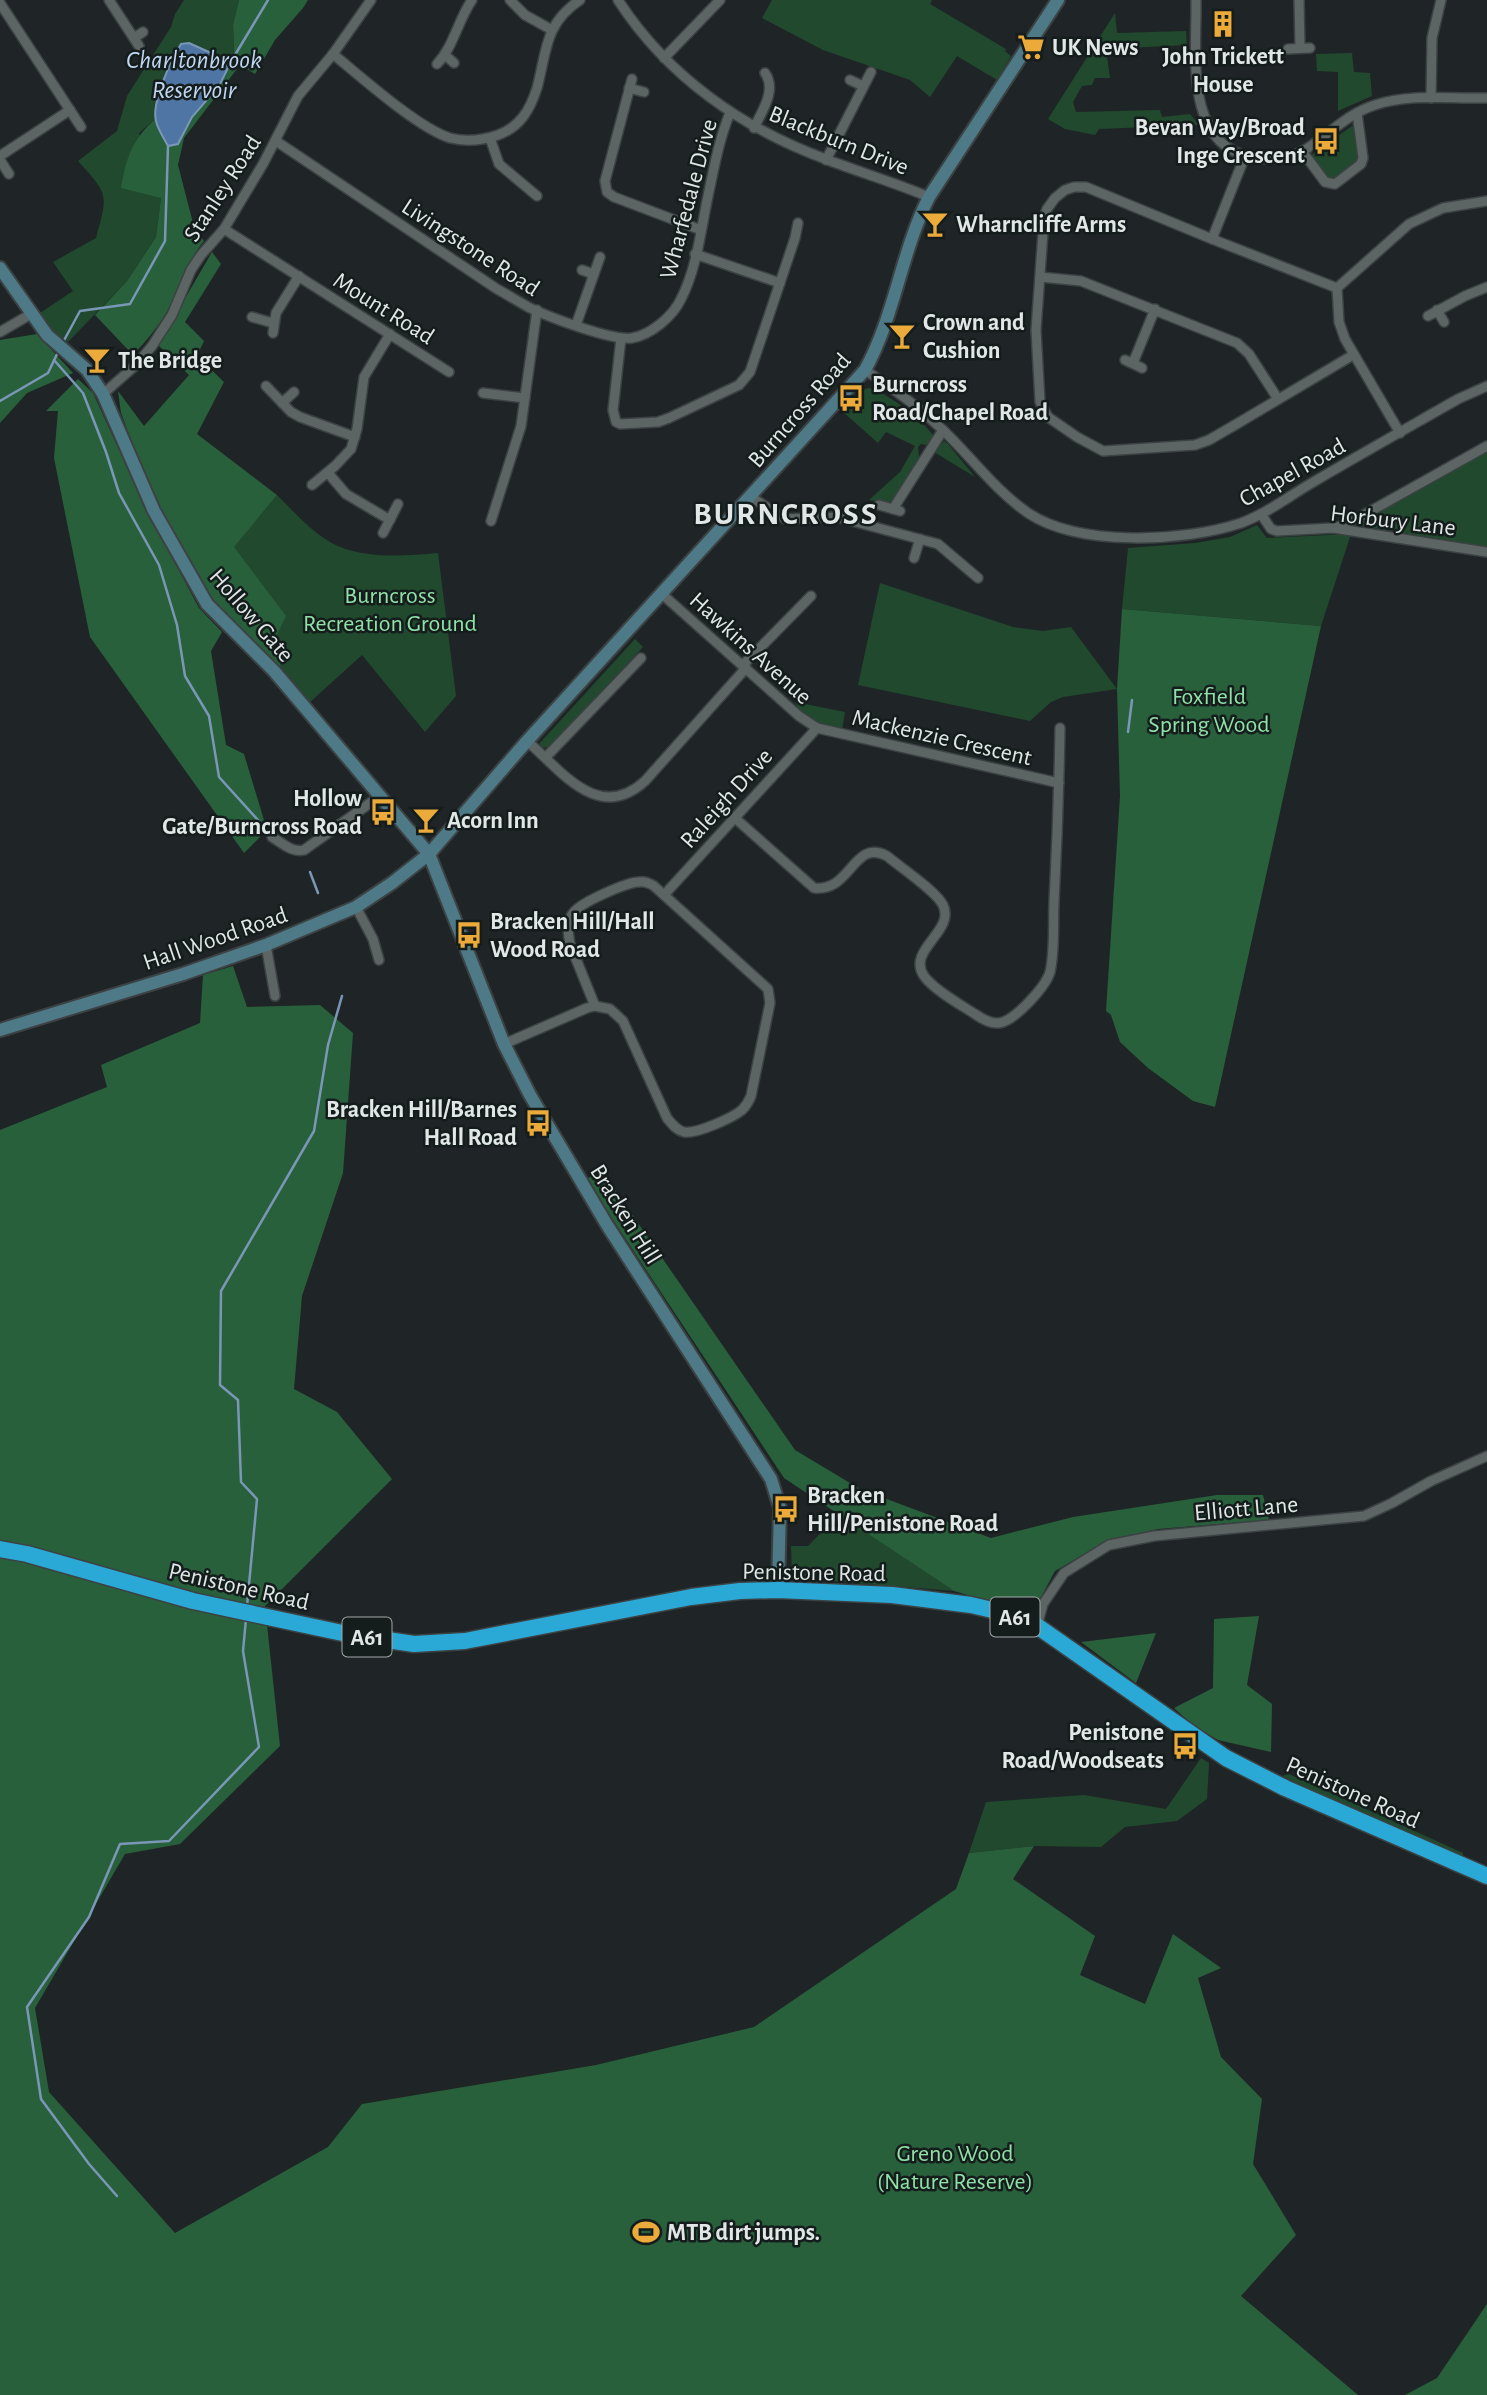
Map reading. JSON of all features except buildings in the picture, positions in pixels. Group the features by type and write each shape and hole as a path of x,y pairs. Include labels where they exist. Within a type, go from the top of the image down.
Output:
{"highway":[{"name":"Penistone Road","path":"0,1549 193,1601 347,1634 414,1644 465,1641 691,1597 740,1591 892,1595 971,1605 1001,1612 1037,1626 1226,1758 1285,1788 1487,1877"}],"street":[{"path":"110,0 137,42 143,32"},
{"name":"Stanley Road","path":"103,394 137,364 152,346 172,315 196,262 224,229 276,141 298,96 333,54 371,0"},
{"path":"437,64 445,55 472,0"},
{"path":"510,0 525,15 552,30"},
{"path":"333,54 385,96 443,135 461,140 490,138 511,129 527,112 552,30 563,13 580,0"},
{"name":"Blackburn Drive","path":"618,0 664,58 730,113 754,128 825,160 929,197"},
{"path":"664,58 720,0"},
{"name":"Burncross Road","path":"429,854 527,741 864,370 883,333 915,227 929,197 1058,0"},
{"path":"1196,0 1200,105 1210,130 1218,140 1245,156 1276,159 1302,151 1357,113 1391,101 1487,98"},
{"path":"1299,0 1300,48"},
{"path":"1431,98 1432,38 1441,0"},
{"path":"0,3 81,127"},
{"path":"1288,48 1310,48"},
{"path":"445,55 454,63"},
{"path":"825,160 871,72"},
{"path":"754,128 770,92 765,73"},
{"path":"850,80 863,86"},
{"path":"644,92 631,83 605,181 607,192 701,230"},
{"path":"9,174 0,158 70,110"},
{"name":"Wharfedale Drive","path":"621,338 631,338 651,330 677,306 682,297 701,230 722,135 730,113"},
{"path":"1302,151 1325,182 1335,184 1361,164 1363,159 1357,113"},
{"path":"490,138 499,164 537,195"},
{"name":"Livingstone Road","path":"276,141 497,289 537,310 521,426 491,521"},
{"path":"1212,239 1245,156"},
{"path":"1337,288 1096,190 1074,187 1065,190 1055,198 1044,218 1036,330 1040,401 1054,422 1096,448 1114,452 1195,445 1209,440 1353,355"},
{"path":"1337,288 1409,224 1443,208 1487,201"},
{"path":"537,310 621,338 613,417 620,424 663,420 739,385 751,372 798,223"},
{"name":"Mount Road","path":"224,229 449,372"},
{"path":"695,254 780,283"},
{"path":"576,325 600,257"},
{"name":"Hollow Gate","path":"0,268 51,339 74,356 103,394 154,511 198,591 216,613 274,671 429,854"},
{"path":"582,270 593,274"},
{"name":"Mount Road","path":"252,317 273,328 283,301 299,276"},
{"path":"1040,277 1082,281 1155,309 1243,348 1278,399"},
{"path":"1428,316 1487,287"},
{"path":"1337,288 1339,322 1353,355 1400,433"},
{"path":"1134,364 1155,309"},
{"path":"1437,310 1444,322"},
{"path":"0,332 31,314"},
{"path":"312,485 346,456 355,437 364,377 390,334"},
{"name":"Chapel Road","path":"864,370 891,387 943,430 998,489 1030,514 1059,529 1111,538 1190,534 1221,529 1261,514 1458,398 1487,386"},
{"path":"266,386 300,417 355,437"},
{"path":"282,403 295,392"},
{"path":"483,393 525,398"},
{"path":"879,505 896,510 943,430"},
{"path":"1333,528 1351,522 1487,446"},
{"path":"328,473 346,494 390,520"},
{"path":"751,497 785,520 837,517 920,539 945,549 978,578"},
{"path":"383,533 398,504"},
{"name":"Horbury Lane","path":"1261,514 1271,529 1277,531 1333,528 1487,552"},
{"path":"914,558 920,539"},
{"name":"Hawkins Avenue","path":"662,594 799,716 817,728"},
{"path":"527,741 586,793 610,797 635,790 811,596"},
{"path":"545,757 641,658"},
{"name":"Mackenzie Crescent","path":"817,728 1059,783"},
{"name":"Raleigh Drive","path":"664,895 817,728"},
{"name":"Mackenzie Crescent","path":"735,818 814,888 836,885 865,855 873,852 887,856 934,895 943,906 945,920 922,955 921,970 925,978 978,1016 993,1023 1000,1023 1014,1016 1042,988 1051,968 1060,728"},
{"path":"272,838 298,851 304,850 380,796"},
{"name":"Hall Wood Road","path":"0,1030 183,974 266,945 356,907 429,854"},
{"name":"Bracken Hill","path":"429,854 504,1045 533,1101 607,1225 771,1479 780,1508 778,1590"},
{"path":"504,1045 574,1012 595,1006 610,1009 623,1021 667,1118 679,1130 696,1132 734,1115 747,1103 751,1096 770,1003 768,989 646,882 634,882 581,905 569,920 568,934 595,1006"},
{"path":"356,907 369,930 379,960"},
{"path":"266,945 275,996"},
{"name":"Elliott Lane","path":"1037,1626 1043,1604 1064,1573 1109,1545 1154,1536 1364,1516 1487,1456"}],"green space":[{"path":"184,0 239,0 233,24 234,51 231,62 189,43 181,44 170,62 155,119 139,133 161,198 156,237 127,281 68,342 55,334 40,313 73,291 53,262 96,238 103,212 104,203 100,189 78,161 117,131 127,96 171,27"},
{"path":"239,0 308,0 275,40 255,74 240,65 184,138 178,165 194,227 204,241 189,264 166,313 133,355 95,315 127,281 156,237 161,198 121,188 125,168 135,142 155,119 168,146 178,144 192,117 219,86 234,51 233,24"},
{"path":"772,0 932,0 930,4 1006,49 1011,56 997,80 957,56 930,97 910,80 823,50 762,18"},
{"path":"1115,13 1117,33 1186,31 1187,45 1106,49 1110,78 1095,78 1092,85 1082,86 1073,102 1076,112 1160,110 1162,117 1190,114 1199,125 1099,129 1095,135 1065,129 1048,119"},
{"path":"1352,53 1354,72 1370,73 1372,96 1338,111 1338,72 1317,71 1316,54"},
{"path":"1352,126 1356,130 1358,163 1334,181 1327,180 1310,156"},
{"path":"212,252 221,264 185,322 204,341 197,356 224,382 197,434 277,495 234,547 286,616 275,639 282,672 210,604 156,507 121,413 118,391 144,426 189,375 158,345"},
{"path":"37,334 73,373 27,393 0,423 0,340"},
{"path":"78,379 93,393 147,511 199,608 222,632 211,651 226,745 244,754 267,830 244,853 90,637 54,458 58,411 46,411"},
{"path":"869,388 904,408 934,437 926,445 921,444 918,447 919,457 889,503 869,500 900,472 915,446 886,432 878,443 842,411"},
{"path":"944,441 948,444 975,477 934,452"},
{"path":"1487,451 1487,547 1356,525"},
{"name":"Burncross Recreation Ground","path":"277,495 316,532 342,548 383,555 438,553 456,696 425,732 362,655 309,703 282,672 275,638 233,547"},
{"path":"1257,525 1267,538 1351,534 1321,626 1122,609 1128,548 1195,543 1230,537"},
{"path":"880,583 1013,627 1043,631 1071,627 1117,689 1063,697 1051,702 1030,721 858,685"},
{"name":"Foxfield Spring Wood","path":"1122,609 1321,626 1215,1107 1193,1101 1148,1068 1120,1042 1111,1015 1106,1011 1120,796 1117,689"},
{"path":"635,639 643,647 549,747 543,748 539,744"},
{"path":"795,702 845,712 842,730 809,718"},
{"name":"Greno Wood (Nature Reserve)","path":"233,966 247,1007 320,1005 353,1033 343,1173 302,1296 294,1389 337,1412 392,1479 265,1606 280,1746 180,1844 125,1854 35,2008 49,2092 175,2233 328,2147 362,2104 596,2065 754,2027 956,1889 969,1853 1034,1846 1013,1879 1095,1936 1080,1975 1145,2004 1173,1934 1221,1968 1198,1978 1221,2057 1262,2099 1253,2164 1296,2235 1241,2296 1358,2395 0,2395 0,1130 107,1087 101,1065 200,1023 203,975"},
{"path":"602,1171 795,1450 860,1489 991,1538 1073,1517 1217,1495 1263,1495 1269,1520 1158,1529 1105,1542 1055,1571 1032,1614 954,1591 784,1478 586,1179"},
{"path":"839,1514 954,1591 792,1578 791,1546 808,1546"},
{"path":"1259,1616 1247,1685 1272,1704 1271,1752 1218,1740 1193,1725 1174,1708 1213,1688 1214,1619"},
{"path":"1156,1633 1136,1683 1081,1642"},
{"path":"1201,1758 1209,1763 1207,1799 1177,1821 1125,1827 1101,1847 1034,1846 969,1853 986,1802 1084,1795 1166,1809"},
{"path":"1289,1774 1463,1853 1463,1856 1358,1812 1282,1776"},
{"path":"1487,2304 1487,2395 1405,2395 1437,2378"}],"water":[{"name":"Charltonbrook Reservoir","path":"189,43 231,62 219,86 192,117 178,144 168,146 156,121 156,104 177,51 181,44"}],"waterway":[{"path":"229,65 268,0"},
{"path":"62,344 80,311 130,304 165,241 168,146"},
{"path":"0,401 48,373 59,350"},
{"path":"54,360 83,393 119,493 159,565 177,625 185,676 209,716 219,777 267,830"},
{"path":"1128,732 1132,700"},
{"path":"310,872 318,893"},
{"path":"247,1606 257,1499 241,1482 238,1400 220,1385 221,1291 314,1131 328,1045 342,996"},
{"path":"117,2196 89,2164 41,2099 27,2007 89,1917 120,1844 169,1841 259,1747 243,1651 246,1619"}],"place":[{"name":"John Trickett House","path":"1223,24"},
{"name":"UK News","path":"1031,47"},
{"name":"Bevan Way/Broad Inge Crescent","path":"1326,141"},
{"name":"Wharncliffe Arms","path":"935,224"},
{"name":"Crown and Cushion","path":"902,336"},
{"name":"The Bridge","path":"97,360"},
{"name":"Burncross Road/Chapel Road","path":"851,398"},
{"name":"Hollow Gate/Burncross Road","path":"383,812"},
{"name":"Acorn Inn","path":"426,820"},
{"name":"Bracken Hill/Hall Wood Road","path":"469,935"},
{"name":"Bracken Hill/Barnes Hall Road","path":"538,1123"},
{"name":"Bracken Hill/Penistone Road","path":"786,1509"},
{"name":"Penistone Road/Woodseats","path":"1185,1746"},
{"name":"MTB dirt jumps.","path":"646,2232"}],"district":[{"name":"BURNCROSS","path":"786,513"}]}
